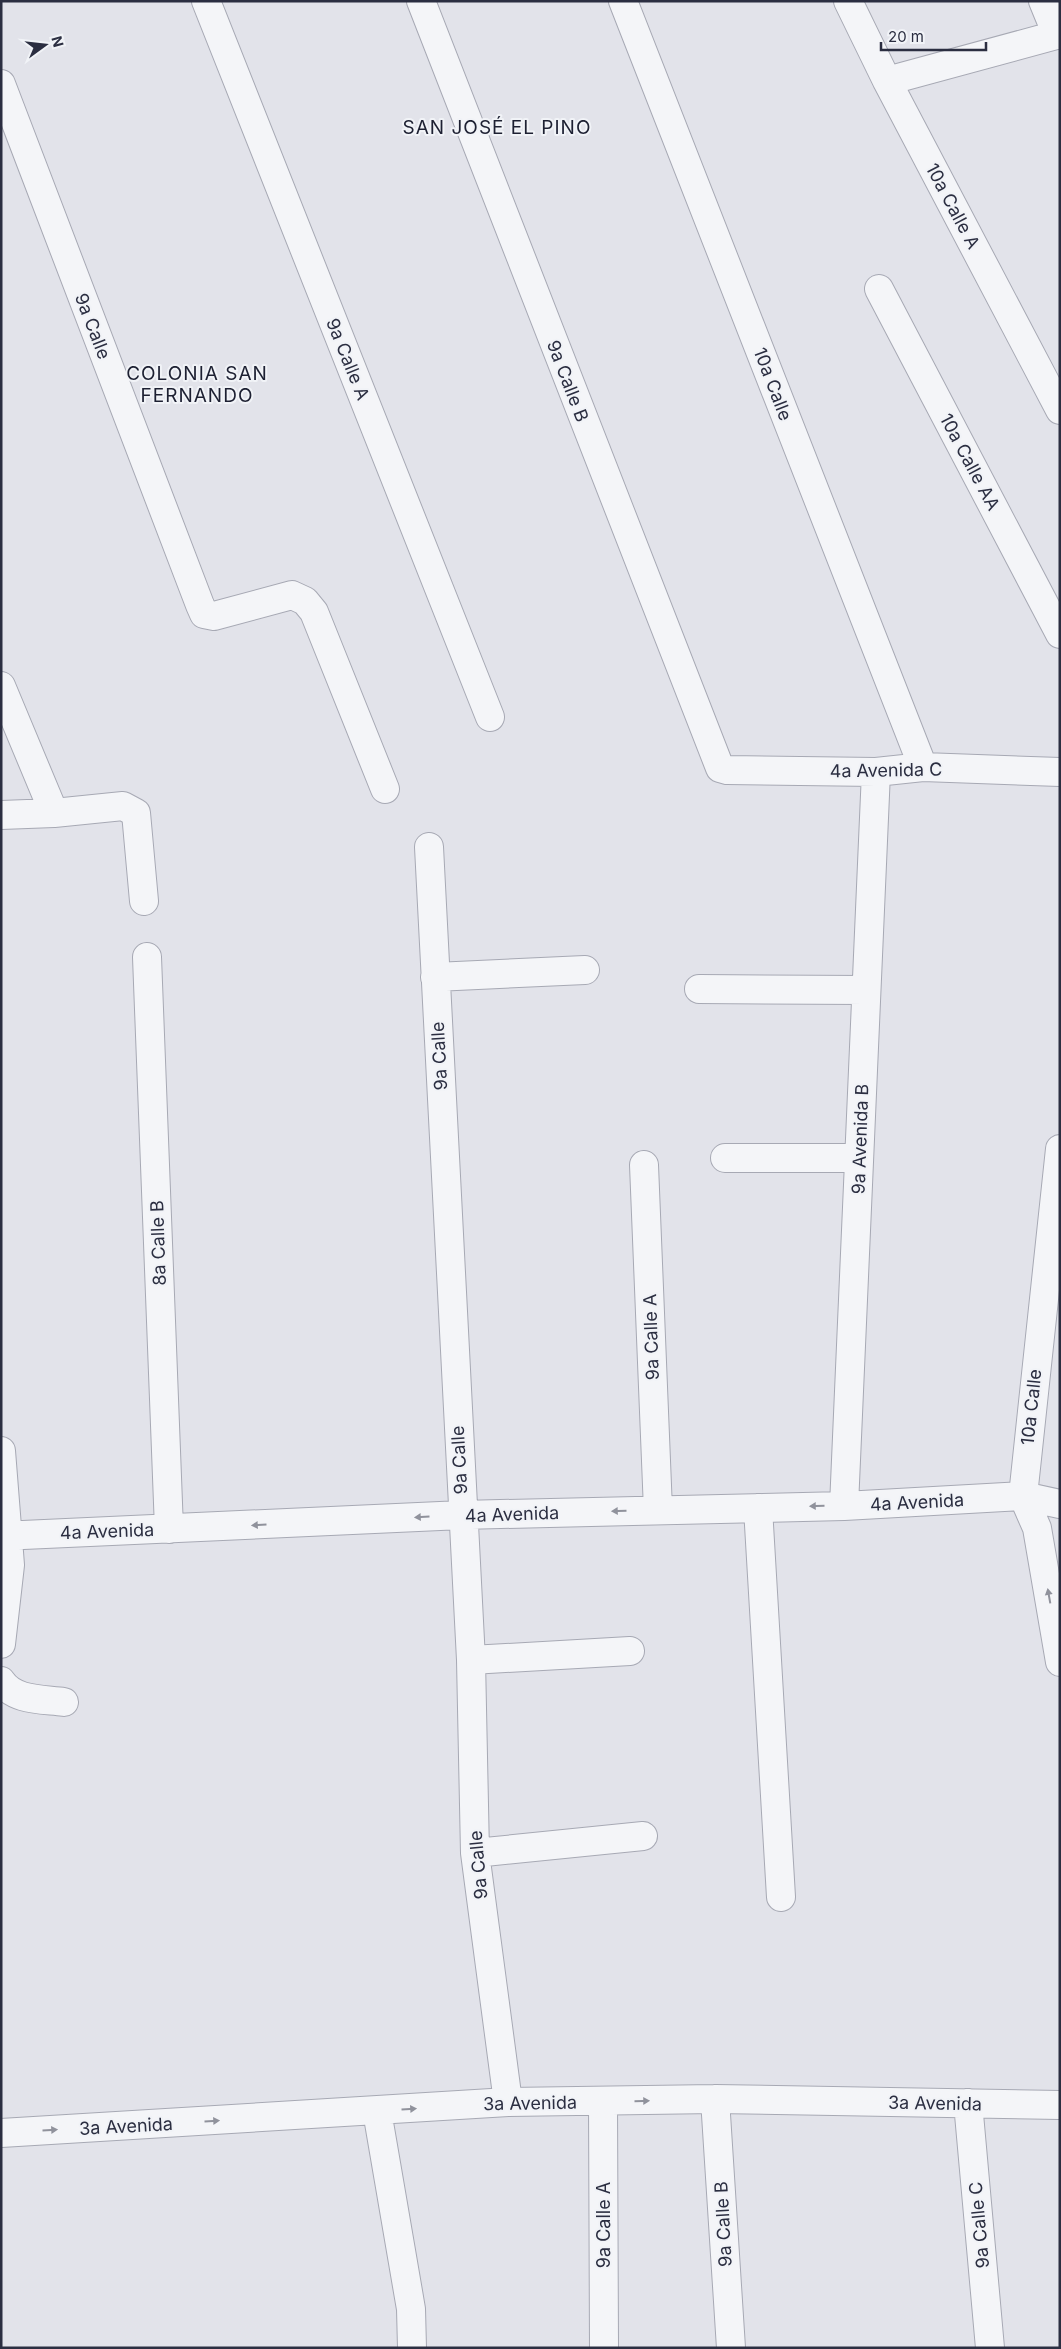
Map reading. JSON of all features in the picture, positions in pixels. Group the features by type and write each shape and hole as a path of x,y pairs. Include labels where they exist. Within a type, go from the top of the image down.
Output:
{"street":[{"name":"9a Calle A","path":"206,1 490,717"},
{"name":"9a Calle B","path":"421,1 716,761"},
{"name":"10a Calle","path":"623,1 923,767"},
{"name":"10a Calle A","path":"848,1 887,81 1060,410"},
{"path":"887,81 1058,34 1043,1"},
{"name":"9a Calle","path":"1,84 204,614 214,616 292,595 305,601 314,612 385,789"},
{"name":"10a Calle AA","path":"879,289 1060,634"},
{"path":"1,686 54,813"},
{"name":"4a Avenida C","path":"716,761 720,768 727,770 876,772 923,767 1060,772"},
{"name":"9a Avenida B","path":"844,1506 876,772"},
{"path":"1,815 54,813 123,806 136,813 144,901"},
{"name":"9a Calle","path":"429,847 470,1660 475,1853 508,2102"},
{"name":"8a Calle B","path":"147,957 168,1529"},
{"path":"435,977 585,970"},
{"path":"699,989 866,990"},
{"name":"10a Calle","path":"1060,1149 1053,1254 1023,1496 1037,1528 1060,1662"},
{"path":"725,1158 859,1158"},
{"name":"9a Calle A","path":"644,1165 658,1510"},
{"path":"1,1451 5,1535 10,1565 1,1644"},
{"name":"4a Avenida","path":"5,1535 462,1515 844,1506 1023,1496 1060,1504"},
{"path":"758,1508 781,1897"},
{"path":"470,1660 630,1651"},
{"path":"1,1681 12,1693 26,1698 64,1702"},
{"path":"475,1853 643,1836"},
{"name":"9a Calle B","path":"715,2100 731,2348"},
{"name":"3a Avenida","path":"1,2133 508,2102 715,2100 1060,2105"},
{"name":"9a Calle A","path":"603,2102 604,2348"},
{"name":"9a Calle C","path":"968,2103 990,2348"},
{"path":"377,2111 411,2309 412,2348"}],"district":[{"name":"SAN JOSÉ EL PINO","path":"497,127"},
{"name":"COLONIA SAN FERNANDO","path":"197,384"}]}
